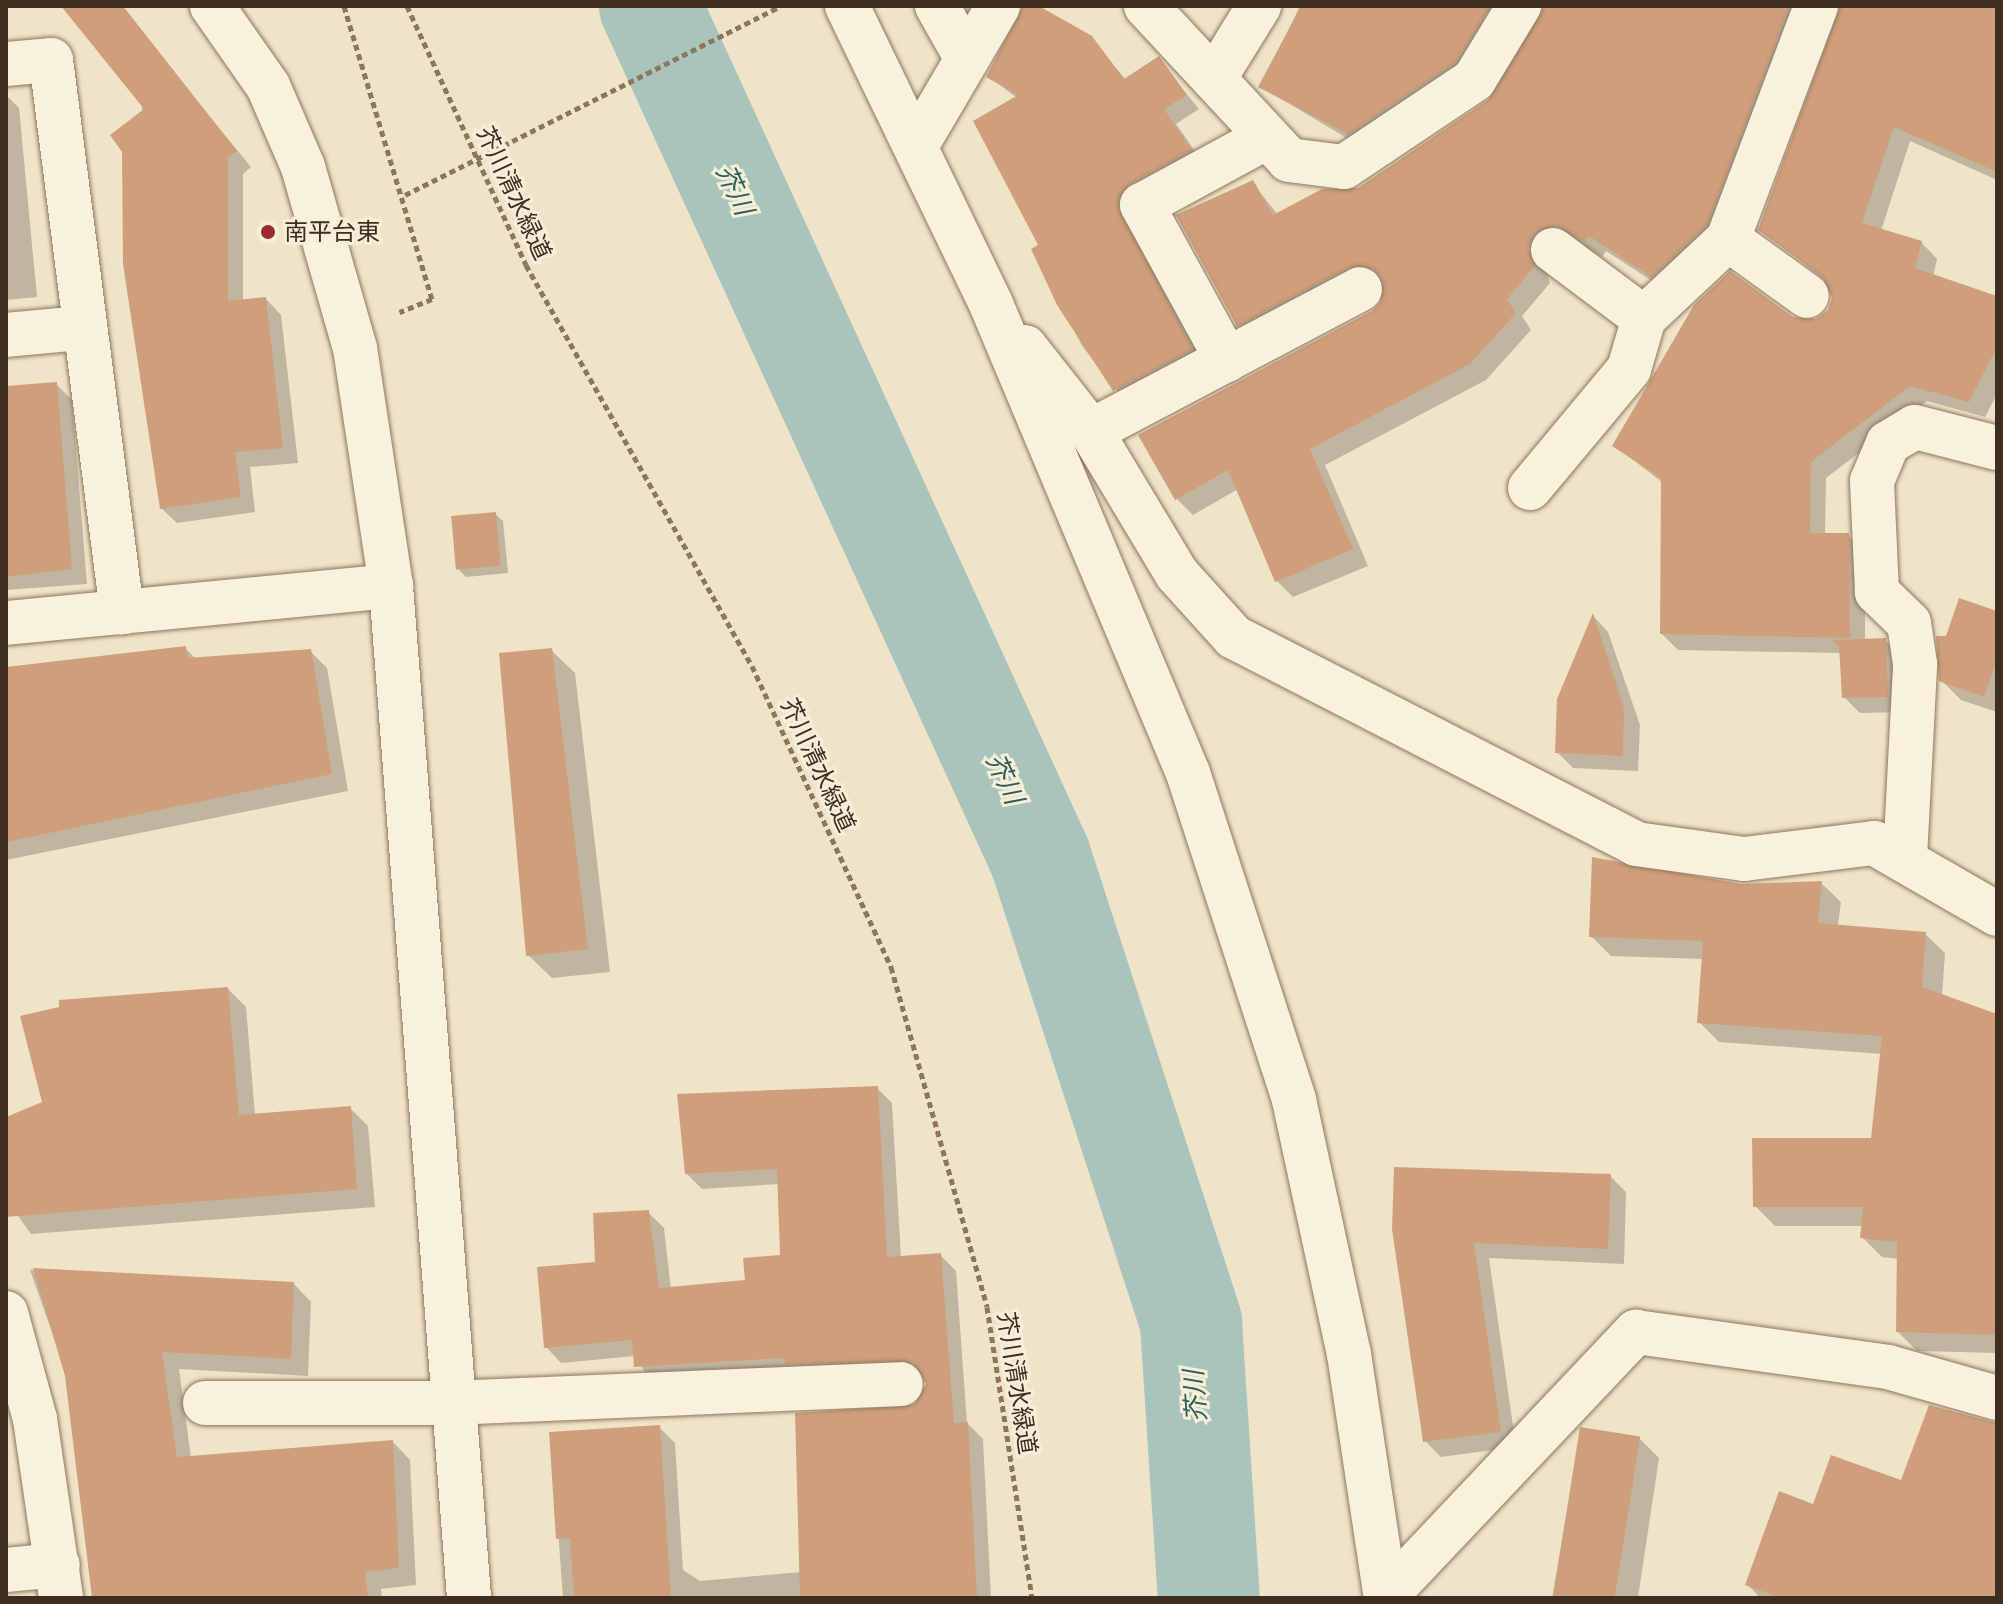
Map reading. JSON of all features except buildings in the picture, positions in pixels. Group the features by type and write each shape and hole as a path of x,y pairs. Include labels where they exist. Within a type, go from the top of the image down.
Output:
{"street":[{"path":"212,6 268,86 303,167 352,340 391,586 450,1403 469,1598"},
{"path":"847,6 991,304 1188,773 1294,1100 1349,1354 1386,1597"},
{"path":"937,6 967,59"},
{"path":"916,146 998,6"},
{"path":"1146,6 1289,160 1344,167 1474,80 1519,6"},
{"path":"1214,79 1259,6"},
{"path":"1530,488 1629,369 1644,318 1728,239 1816,6"},
{"path":"6,64 51,60 82,328 122,612"},
{"path":"1227,360 1142,205 1267,137"},
{"path":"1728,239 1807,296"},
{"path":"1553,250 1644,318"},
{"path":"1091,431 1360,289"},
{"path":"991,304 1091,431 1177,574 1234,637 1636,844 1744,859 1874,843 1905,858 1997,914"},
{"path":"6,335 82,328"},
{"path":"1905,858 1915,664 1909,623 1877,592 1872,481 1888,443 1915,427 1997,448"},
{"path":"6,623 391,586"},
{"path":"6,1313 35,1419 60,1581 6,1570"},
{"path":"1386,1597 1636,1332 1888,1367 1997,1398"},
{"path":"205,1403 450,1403 901,1384"}],"path":[{"path":"344,6 405,195 432,299 352,340"},
{"name":"芥川清水緑道","path":"407,6 526,265 752,666 891,967 987,1307 1032,1598"},
{"path":"405,195 780,6"}],"waterway":[{"name":"芥川","path":"650,6 1040,857 1191,1323 1209,1598"}],"place":[{"name":"南平台東","path":"268,232"}]}
